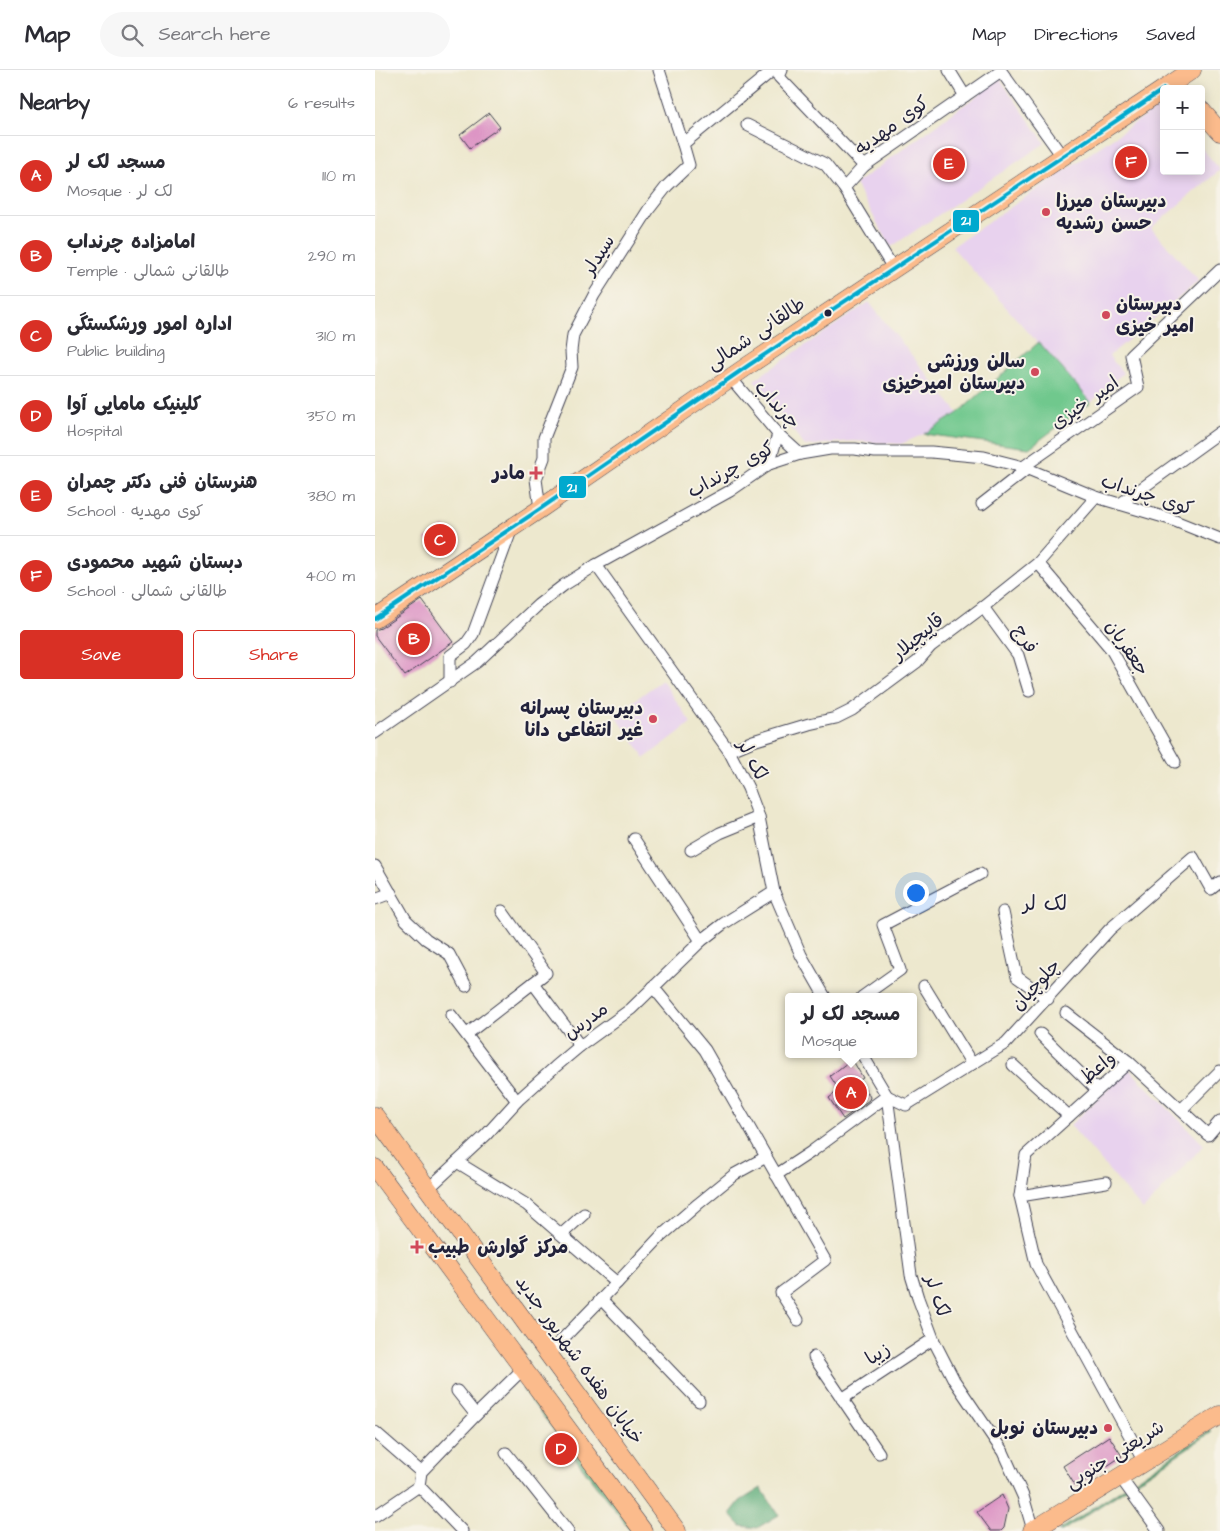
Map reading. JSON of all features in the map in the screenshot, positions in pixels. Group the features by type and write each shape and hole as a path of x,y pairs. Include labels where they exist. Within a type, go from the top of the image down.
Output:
{"main road":[{"name":"طالقانی شمالی","path":"375,619 540,509 730,377 1192,70"},
{"path":"1205,115 1220,132"},
{"name":"خیابان هفده شهریور جدید","path":"375,1116 677,1531"},
{"path":"375,1168 523,1369 636,1529"},
{"name":"شریعتی جنوبی","path":"1032,1531 1220,1415"}],"street":[{"path":"659,70 683,144 773,70"},
{"path":"782,70 779,77 864,166"},
{"path":"949,70 965,96"},
{"name":"کوی ‌‌‌مهدیه","path":"844,188 864,166 1001,70 1062,156"},
{"path":"747,125 825,164 844,188 893,268"},
{"name":"سیدلر","path":"540,509 536,479 544,458 544,438 573,367 571,351 573,335 594,295 649,209 667,186 689,165 683,144"},
{"name":"امیر خیزی","path":"1025,468 1138,387 1131,355 1220,270"},
{"name":"چرنداب","path":"730,377 778,434 800,454"},
{"path":"1120,504 1220,432"},
{"path":"769,464 778,434"},
{"name":"کوی چرنداب","path":"375,733 477,662 538,605 563,585 730,491 769,464 800,454 855,449 875,452 931,452 984,457 1025,468 1096,497 1170,519 1220,539"},
{"path":"982,504 1025,468"},
{"name":"قاپیچیلار","path":"729,751 753,740 837,718 852,710 903,674 931,646 983,608 1038,563 1096,497"},
{"path":"450,682 450,656 466,644 473,634 513,527"},
{"name":"جعفریان","path":"1038,563 1111,649 1175,762"},
{"name":"لک لر","path":"596,565 729,751 748,788 759,817 775,892 801,955 823,993"},
{"name":"فرج","path":"983,608 1018,655 1029,691"},
{"path":"691,850 720,833 759,817"},
{"path":"634,839 701,941"},
{"name":"چلوچیان","path":"887,1096 906,1104 1006,1043 1110,929 1193,857 1211,889 1220,882"},
{"path":"375,866 406,920 426,938 449,954 466,986"},
{"path":"868,993 900,970 883,925 979,874"},
{"name":"مدرس","path":"428,1189 487,1135 517,1101 580,1046 631,1009 701,941 723,924 775,892"},
{"path":"375,898 391,893"},
{"path":"467,1034 546,973 502,911"},
{"path":"1003,912 1017,977 1048,999"},
{"path":"533,983 580,1046"},
{"path":"924,986 972,1064"},
{"path":"653,987 705,1050 825,1260 781,1293 798,1320"},
{"path":"1066,1013 1129,1062"},
{"path":"451,1015 517,1101"},
{"path":"1040,1034 1097,1090"},
{"name":"لک لر","path":"864,1058 887,1096 911,1274 918,1298 933,1338 954,1380 1003,1452 1023,1496 1032,1531"},
{"name":"واعظ","path":"1144,1462 1036,1264 1020,1196 1026,1155 1129,1062 1207,1135 1220,1121"},
{"path":"1013,1065 1069,1116"},
{"path":"1181,1110 1220,1071"},
{"path":"776,1175 811,1152 887,1096"},
{"path":"548,1354 660,1237 735,1174 766,1157"},
{"path":"457,1162 527,1205 617,1283"},
{"path":"1020,1196 1106,1182"},
{"path":"562,1234 584,1214"},
{"path":"601,1299 699,1401"},
{"name":"زیبا","path":"842,1399 933,1338"},
{"path":"814,1358 879,1453"},
{"path":"375,1516 419,1486 421,1472 523,1369"},
{"path":"457,1391 476,1415"},
{"path":"375,1432 421,1472"},
{"path":"506,1453 568,1531"},
{"path":"1120,1477 1159,1531"},
{"path":"419,1486 462,1531"}],"shaded area":[{"path":"1000,79 1045,143 891,247 855,184"},
{"path":"1154,110 1160,110 1160,175 1205,175 1205,152 1220,170 1151,228 1199,281 1109,356 1123,373 1091,402 952,247"},
{"path":"869,302 958,413 924,434 901,444 852,441 805,446 754,380"},
{"name":"دبیرستان پسرانه غیر انتفاعی دانا","path":"662,680 691,723 645,758 615,715"},
{"path":"1129,1069 1204,1145 1143,1210 1070,1125"}],"green space":[{"name":"سالن ورزشی دبیرستان امیرخیزی","path":"1039,342 1091,402 1029,448 924,434 958,413"},
{"path":"530,1382 641,1531 631,1531 522,1389"},
{"path":"1211,1430 1212,1432 1062,1531 1058,1531"},
{"path":"761,1488 779,1515 757,1528 741,1526 730,1514 740,1501"}],"building":[{"path":"489,113 500,127 470,148 460,135"},
{"path":"444,526 455,541 435,553 425,539"},
{"path":"422,600 453,642 405,676 375,636 375,630 381,628"},
{"path":"852,1059 863,1078 860,1080 870,1097 869,1100 843,1119 829,1098 839,1090 830,1076"},
{"path":"1109,1436 1122,1456 1076,1487 1063,1466"},
{"path":"1002,1495 1008,1509 1004,1528 1001,1531 991,1531 977,1512"}],"transit line":[{"name":"21","path":"375,619 540,509 749,365 1160,92"}],"place":[{"name":"دبستان شهید محمودی","path":"1131,162"},
{"name":"هنرستان فنی دکتر چمران","path":"949,164"},
{"name":"دبیرستان میرزا حسن رشدیه","path":"1046,212"},
{"name":"دبیرستان امیر خیزی","path":"1106,315"},
{"name":"سالن ورزشی دبیرستان امیرخیزی","path":"1035,372"},
{"name":"مادر","path":"536,473"},
{"name":"اداره امور ورشکستگی","path":"440,540"},
{"name":"امامزاده چرنداب","path":"414,639"},
{"name":"دبیرستان پسرانه غیر انتفاعی دانا","path":"653,719"},
{"name":"مسجد لک لر","path":"851,1093"},
{"name":"مرکز گوارش طبیب","path":"417,1247"},
{"name":"دبیرستان نوبل","path":"1108,1428"},
{"name":"کلینیک مامایی آوا","path":"561,1449"}],"district":[{"name":"لک لر","path":"1045,904"}]}
